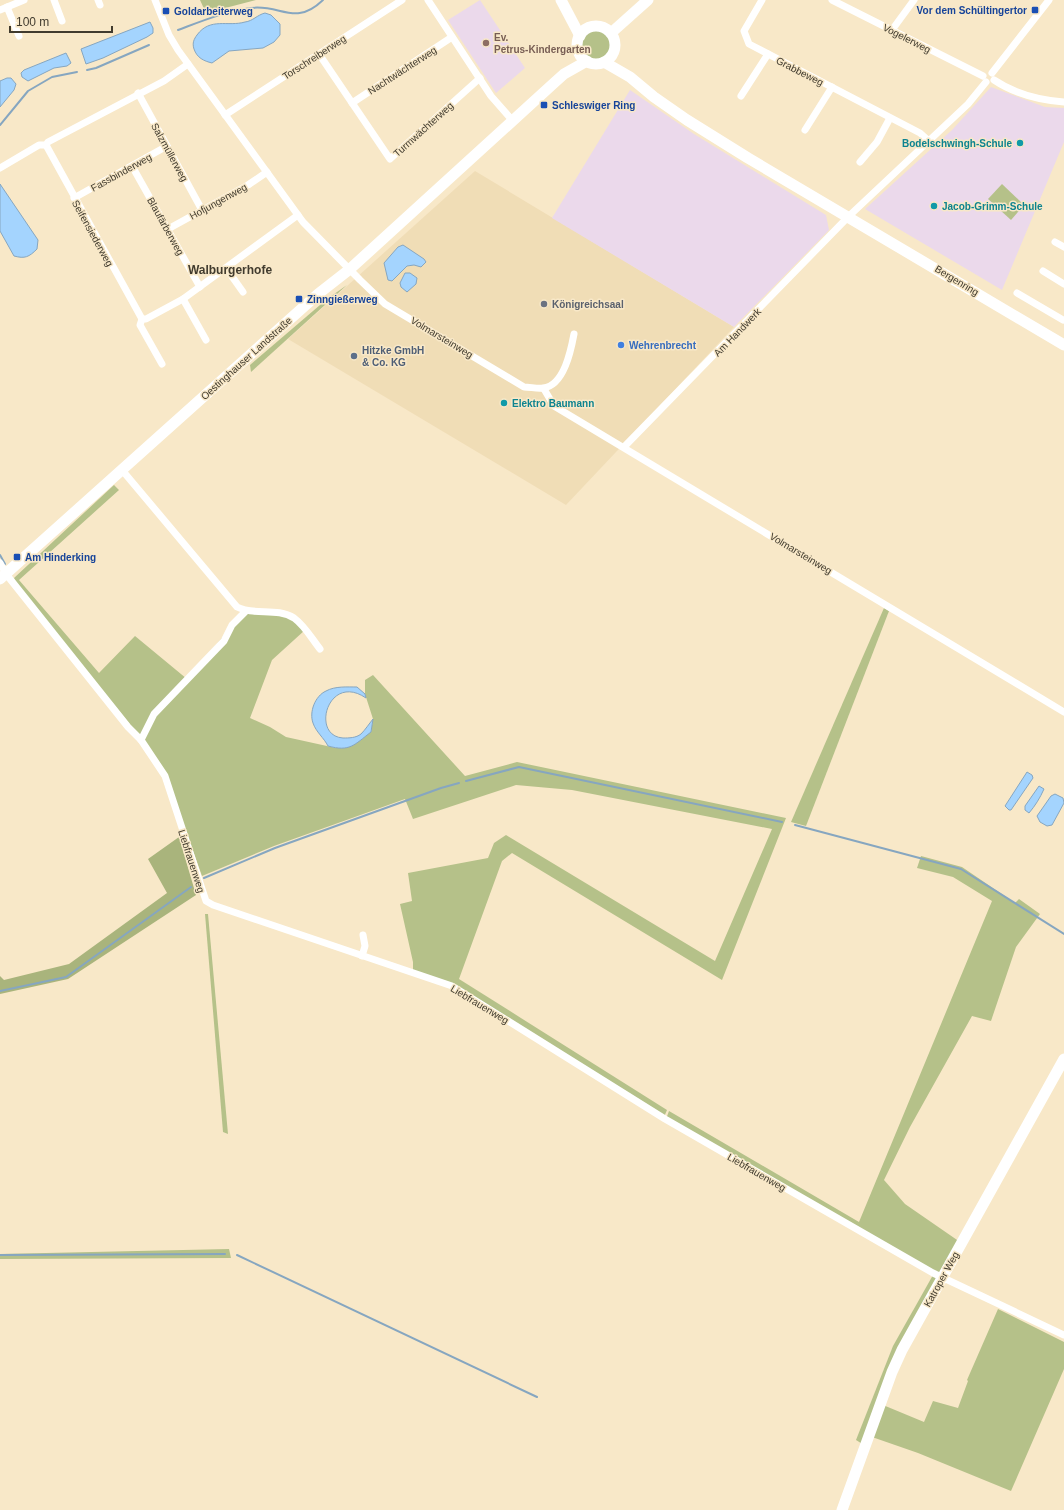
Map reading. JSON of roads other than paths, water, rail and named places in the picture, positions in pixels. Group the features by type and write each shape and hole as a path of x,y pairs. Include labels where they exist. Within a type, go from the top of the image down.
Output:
{"street":[{"path":"0,10 24,0"},
{"path":"54,0 62,21"},
{"path":"155,0 169,35 188,64 298,215 350,269"},
{"name":"Torschreiberweg","path":"225,115 402,0"},
{"path":"428,0 491,96 513,121"},
{"path":"611,33 648,0"},
{"name":"Grabbeweg","path":"762,0 744,31 749,44 920,133 930,142"},
{"name":"Vogelerweg","path":"832,0 985,79"},
{"path":"892,30 914,0"},
{"path":"604,62 630,77 654,97 687,120 849,216 930,142 968,104 985,79 990,83 1049,0"},
{"path":"563,4 589,28"},
{"path":"563,4 580,36"},
{"path":"7,7 19,36"},
{"path":"600,27 611,33 615,46 613,53 604,62 593,64 587,61 579,53 578,41 580,36 589,28 600,27"},
{"name":"Nachtwächterweg","path":"352,102 452,36"},
{"name":"Oestinghauser Landstraße","path":"3,576 318,294 350,269 513,121 564,74 579,53"},
{"path":"613,53 630,77"},
{"name":"Turmwächterweg","path":"319,54 390,159 480,78"},
{"name":"Grabbeweg","path":"741,96 768,54"},
{"name":"Oestinghauser Landstraße","path":"564,74 587,61"},
{"path":"0,168 40,146 46,145 48,142 138,93 164,81 188,64"},
{"path":"993,77 1004,87 1040,100 1064,102"},
{"name":"Grabbeweg","path":"805,130 832,87"},
{"name":"Salzmüllerweg","path":"138,93 202,210"},
{"path":"860,162 877,142 890,118"},
{"name":"Seifensiederweg","path":"46,145 142,319 140,325 162,364"},
{"name":"Fassbinderweg","path":"74,198 167,146"},
{"name":"Blaufärberweg","path":"132,166 200,287"},
{"name":"Hofjungenweg","path":"168,229 248,185 267,172"},
{"path":"142,319 146,319 183,299 298,215"},
{"name":"Bergenring","path":"849,216 1064,345"},
{"name":"Am Handwerk","path":"624,447 849,216"},
{"path":"1055,242 1064,247"},
{"path":"226,268 243,292"},
{"name":"Volmarsteinweg","path":"350,269 385,304 524,387 544,389 554,406 1064,712"},
{"path":"1043,271 1064,284"},
{"path":"1017,293 1064,319"},
{"path":"183,299 206,340"},
{"path":"544,389 557,381 569,358 574,334"},
{"path":"122,470 237,608 245,612 284,614 293,618 301,625 320,649"},
{"name":"Liebfrauenweg","path":"0,563 3,576 128,727 141,740 165,776 206,901 213,905 452,986 665,1119 933,1273 1064,1335"},
{"path":"141,740 154,714 224,641 232,625 245,612"},
{"path":"362,956 365,946 363,935"},
{"name":"Katroper Weg","path":"842,1510 895,1363 1064,1059"}],"water":[{"path":"265,13 271,15 280,24 280,35 274,42 263,48 229,51 212,63 201,59 195,52 193,45 194,40 202,29 213,24 239,23 248,21"},
{"path":"150,22 153,28 153,33 147,37 103,58 86,64 81,49"},
{"path":"66,53 71,63 67,66 54,68 28,81 22,77 21,73 24,70"},
{"path":"11,78 16,84 14,90 0,107 0,81"},
{"path":"0,184 38,240 37,249 27,257 14,256 0,231"},
{"path":"403,245 424,259 426,262 421,267 414,265 407,266 392,281 388,280 384,263 398,247"},
{"path":"405,273 410,273 417,278 416,284 407,292 401,287 400,283"},
{"path":"357,687 365,694 366,698 353,692 342,693 333,699 328,708 326,718 327,727 333,735 343,738 352,738 361,734 373,719 371,732 356,744 347,748 335,748 328,746 313,723 312,709 316,700 322,693 333,688"},
{"path":"1027,772 1032,775 1033,778 1011,810 1009,810 1005,806"},
{"path":"1039,786 1044,789 1029,813 1025,810 1025,806"},
{"path":"1055,794 1063,798 1064,803 1052,825 1047,826 1040,822 1037,816 1051,796"}],"waterway":[{"path":"178,30 242,9 262,8 288,13 304,12 313,8 323,0"},
{"path":"87,70 96,68 149,45"},
{"path":"0,125 28,91 52,77 77,72"},
{"path":"0,555 5,564"},
{"path":"466,781 519,767 782,822"},
{"path":"204,878 275,848 441,788 459,783"},
{"path":"795,825 961,869 1064,934"},
{"path":"0,991 66,977 191,887"},
{"path":"0,1255 225,1254"},
{"path":"237,1255 537,1397"}],"place":[{"name":"Vor dem Schültingertor","path":"1035,10"},
{"name":"Goldarbeiterweg","path":"166,11"},
{"name":"Ev. Petrus-Kindergarten","path":"486,43"},
{"name":"Schleswiger Ring","path":"544,105"},
{"name":"Bodelschwingh-Schule","path":"1020,143"},
{"name":"Jacob-Grimm-Schule","path":"934,206"},
{"name":"Zinngießerweg","path":"299,299"},
{"name":"Königreichsaal","path":"544,304"},
{"name":"Wehrenbrecht","path":"621,345"},
{"name":"Hitzke GmbH & Co. KG","path":"354,356"},
{"name":"Elektro Baumann","path":"504,403"},
{"name":"Am Hinderking","path":"17,557"}],"district":[{"name":"Walburgerhofe","path":"230,270"}]}
